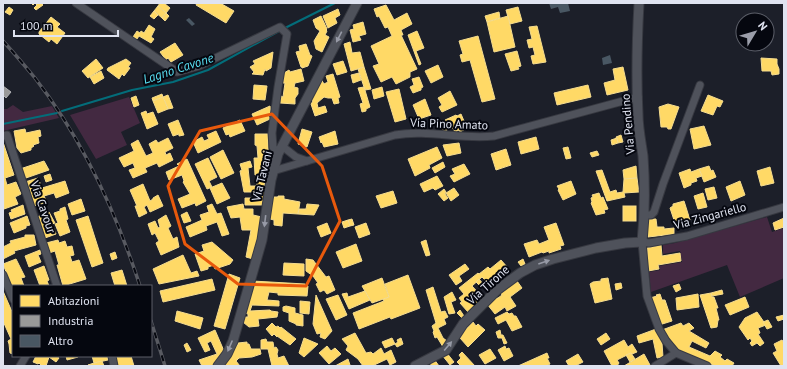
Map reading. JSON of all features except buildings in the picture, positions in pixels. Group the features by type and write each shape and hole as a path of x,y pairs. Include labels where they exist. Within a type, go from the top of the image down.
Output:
{"street":[{"path":"76,3 177,72 199,66 280,27 287,34 272,133 273,147 307,161"},
{"name":"Via Tavani","path":"219,366 227,354 233,340 262,240 268,195 273,171 280,150 358,3"},
{"name":"Via Pendino","path":"639,3 636,82 643,157 644,215 642,242"},
{"path":"644,215 652,215 654,212 700,86"},
{"name":"Via Pino Amato","path":"273,171 395,135 408,133 471,137 494,136 638,97"},
{"name":"Via Cavour","path":"5,136 57,285"},
{"name":"Via Zingariello","path":"642,242 649,243 687,236 784,207"},
{"path":"642,242 647,296 659,329 666,341 676,353 707,366"},
{"name":"Via Tirone","path":"415,366 446,350 463,324 497,290 520,273 535,265 553,259 596,248 625,243 642,242"},
{"path":"3,275 12,297"},
{"path":"656,366 676,353"},
{"path":"20,366 25,357"}],"highlighted area":[{"path":"272,114 322,166 340,221 306,286 238,284 185,244 168,186 200,131"}],"shaded area":[{"path":"129,97 140,123 121,132 127,145 96,159 70,115"},
{"path":"13,105 23,112 52,106 59,118 3,131 3,109 7,109"},
{"path":"767,217 772,232 784,228 784,278 740,297 727,265 651,292 649,272 660,270 659,266 682,262 680,251 663,254 663,245"}],"waterway":[{"name":"Lagno Cavone","path":"285,28 335,3"},
{"name":"Lagno Cavone","path":"62,111 132,90 173,82 208,70 281,30"},
{"name":"Lagno Cavone","path":"3,124 57,113"}],"railway":[{"path":"3,41 35,78 68,126 83,152 109,204 131,258 140,285"},
{"path":"152,324 165,366"}]}
